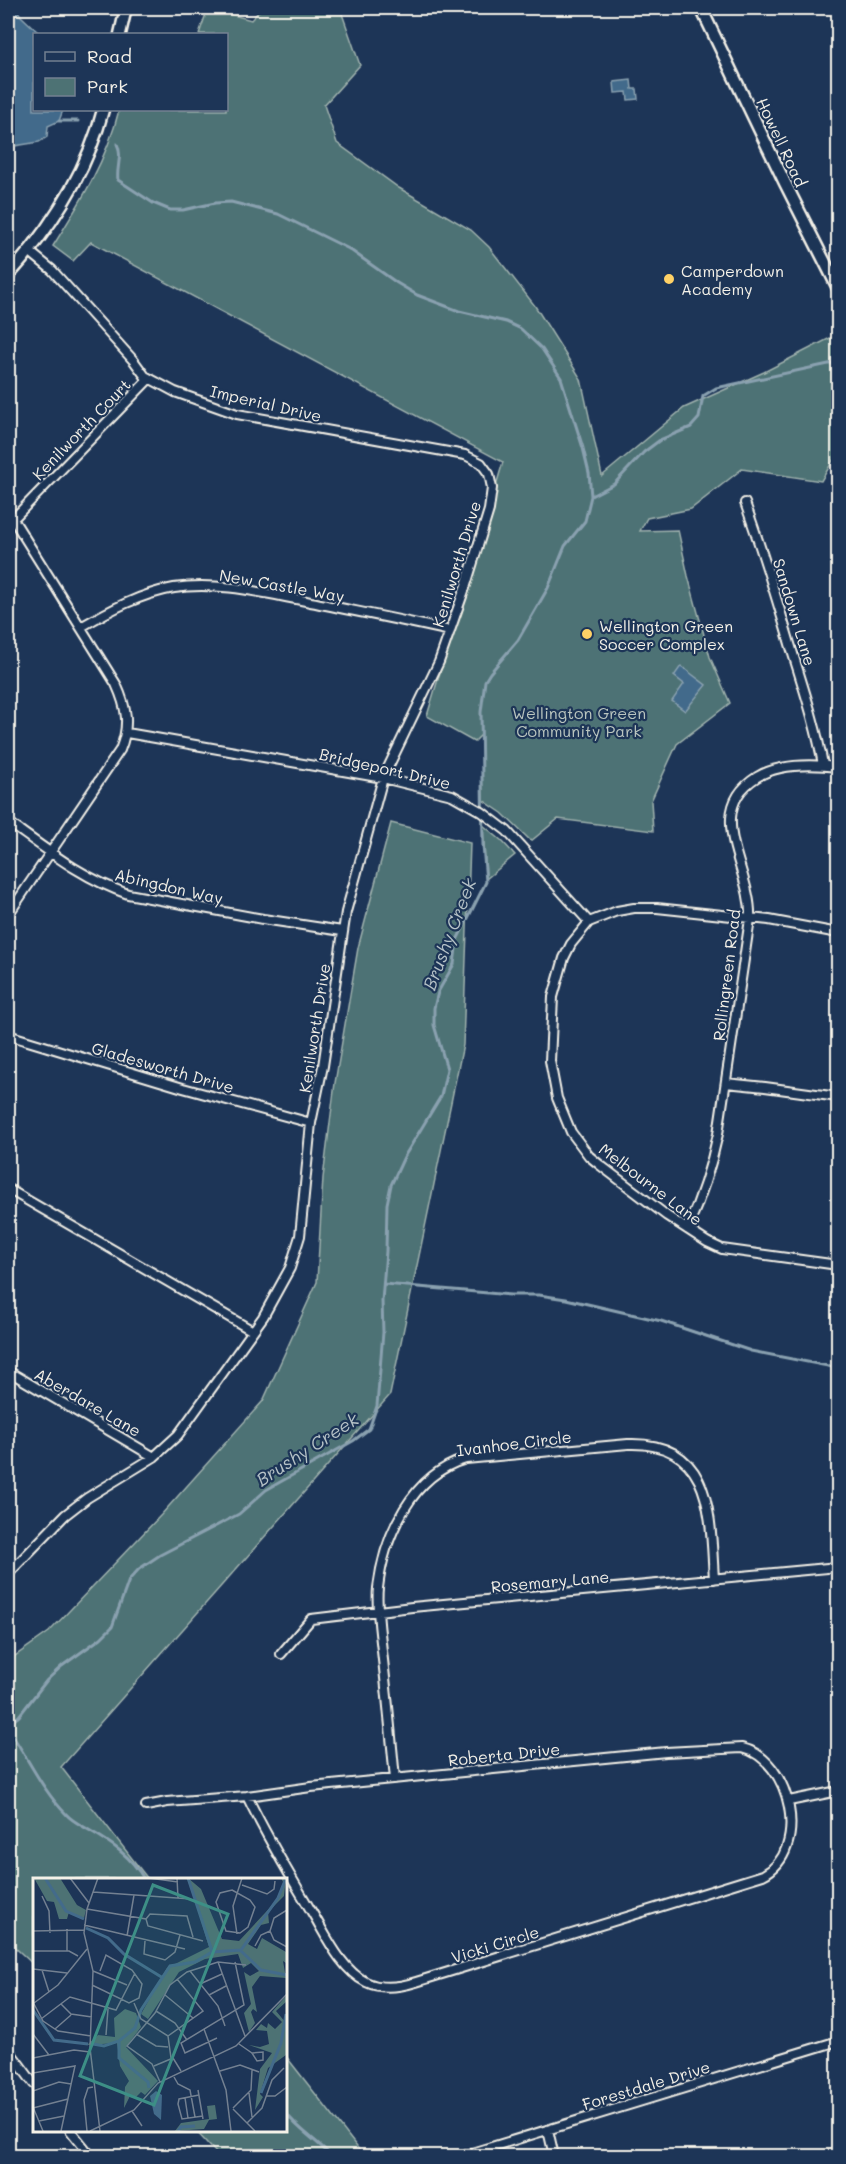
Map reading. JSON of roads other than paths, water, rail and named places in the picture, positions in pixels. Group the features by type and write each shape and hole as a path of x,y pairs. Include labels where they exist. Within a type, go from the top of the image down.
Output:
{"main road":[{"path":"120,33 126,8"},
{"name":"Howell Road","path":"701,8 785,183 837,281"},
{"path":"8,276 52,222 88,154 103,111"}],"street":[{"name":"Imperial Drive","path":"29,251 52,270 149,379 190,399 237,414 458,453 481,463"},
{"name":"Kenilworth Court","path":"10,521 149,379"},
{"name":"Kenilworth Drive","path":"8,1574 65,1515 87,1498 154,1456 187,1425 276,1296 290,1268 302,1226 311,1123 330,1022 342,931 383,778 439,662 469,574 492,492 489,474 481,463"},
{"name":"Sandown Lane","path":"745,503 799,672 819,740 823,765"},
{"path":"8,915 114,758 127,733 119,691 81,627 10,521"},
{"name":"New Castle Way","path":"81,627 142,596 174,588 204,586 287,598 450,631"},
{"name":"Bridgeport Drive","path":"127,733 383,778 438,790 470,804 499,824 518,842 589,922"},
{"name":"Rollingreen Road","path":"687,1229 711,1165 726,1083 750,919 748,900 731,829 731,814 736,797 748,783 766,772 799,766 838,767"},
{"name":"Abingdon Way","path":"8,822 95,881 128,894 342,931"},
{"path":"589,922 627,909 645,907 769,920 838,933"},
{"name":"Melbourne Lane","path":"589,922 567,951 553,997 550,1061 557,1098 571,1132 589,1156 644,1200 707,1242 732,1251 838,1265"},
{"name":"Gladesworth Drive","path":"8,1035 183,1088 311,1123"},
{"path":"726,1083 838,1097"},
{"path":"8,1190 253,1331"},
{"name":"Aberdare Lane","path":"8,1371 154,1456"},
{"name":"Ivanhoe Circle","path":"395,1779 378,1587 390,1540 404,1510 432,1476 466,1459 628,1444 649,1445 670,1451 686,1463 702,1485 709,1506 714,1579"},
{"name":"Rosemary Lane","path":"282,1654 311,1619 838,1567"},
{"name":"Roberta Drive","path":"146,1806 167,1802 247,1796 666,1752 742,1748 756,1752 767,1762 777,1775 789,1801"},
{"path":"789,1801 838,1791"},
{"name":"Vicki Circle","path":"247,1796 280,1860 347,1966 366,1982 381,1987 394,1987 416,1982 763,1875 774,1868 785,1853 789,1833 789,1801"},
{"name":"Forestdale Drive","path":"462,2157 838,2041"},
{"path":"8,2049 33,2083"},
{"path":"548,2130 554,2157"},
{"path":"71,2131 91,2157"}],"water":[{"path":"8,8 16,8 39,33 33,33 33,111 63,111 59,121 48,126 47,137 39,142 8,147"},
{"path":"631,80 632,89 637,89 638,99 628,100 627,92 615,93 614,82"},
{"path":"681,666 706,685 685,711 672,701 684,684 674,676"}],"waterway":[{"path":"59,121 78,121"},
{"name":"Brushy Creek","path":"8,1725 19,1716 47,1680 112,1627 129,1580 139,1569 160,1555 239,1514 266,1490 353,1441 369,1429 377,1406 383,1332 382,1301 387,1204 391,1185 404,1157 441,1096 447,1069 434,1025 434,1008 438,992 454,964 457,940 486,882 483,845 481,712 485,681 518,640 548,588 565,546 585,521 591,496 589,473 583,448 561,378 542,349 521,329 506,322 459,311 417,295 349,249 278,214 231,202 183,210 170,210 153,203 118,180 119,148 117,144"},
{"name":"Brushy Creek","path":"591,496 614,484 644,452 660,440 691,427 699,418 703,396 716,388 838,362"},
{"path":"384,1284 566,1299 661,1321 751,1351 838,1368"},
{"path":"8,1729 57,1804 71,1819 120,1851 143,1878"},
{"path":"286,2113 331,2156"}],"place":[{"name":"Camperdown Academy","path":"669,279"},
{"name":"Wellington Green Soccer Complex","path":"587,634"}],"park label":[{"name":"Wellington Green Community Park","path":"579,721"}]}
